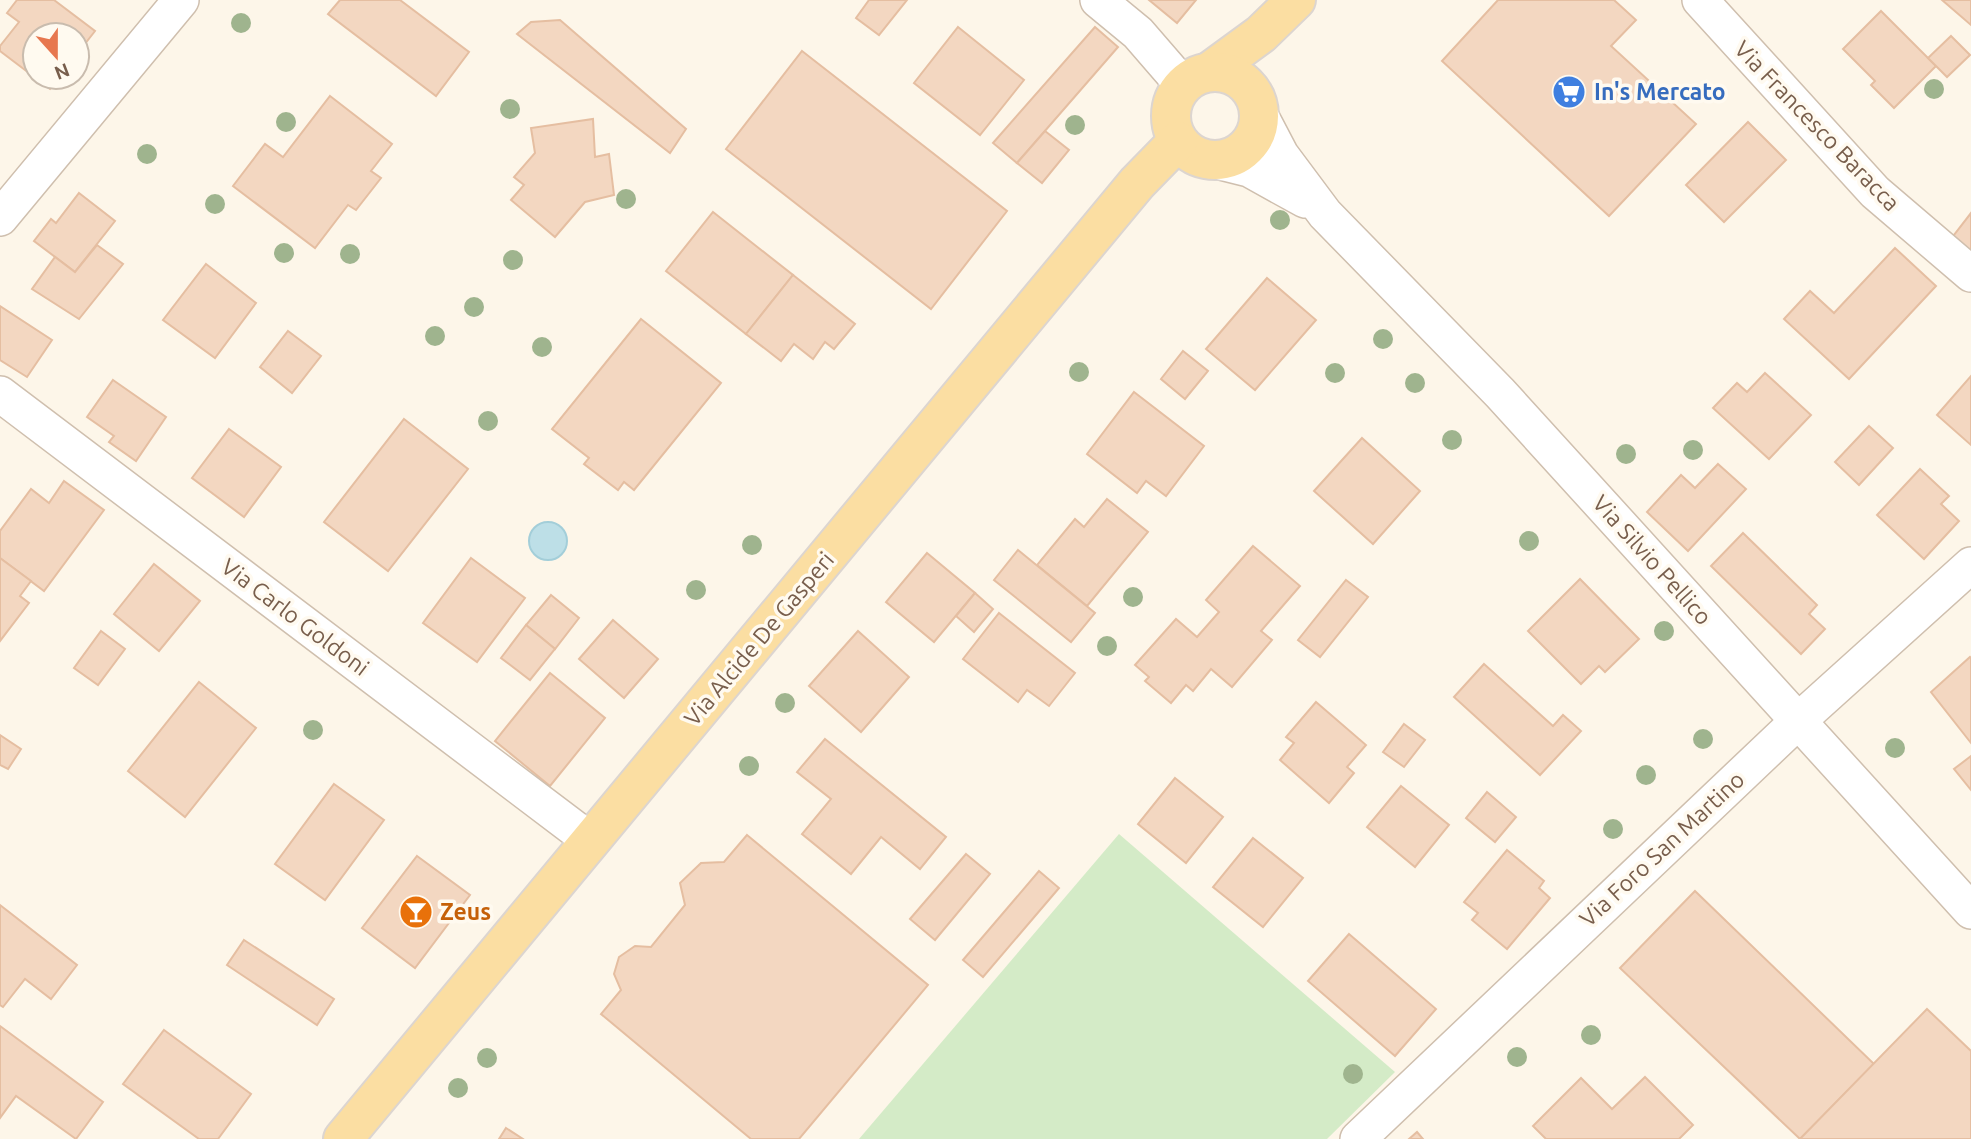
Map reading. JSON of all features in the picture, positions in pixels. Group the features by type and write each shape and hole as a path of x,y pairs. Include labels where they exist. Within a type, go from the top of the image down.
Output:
{"main road":[{"path":"1293,4 1270,45 1252,140 1243,150 1217,160 1195,155 1178,141 1172,127 1174,97 1254,40 1293,4"},
{"path":"1196,79 1238,78 1258,106"},
{"name":"Via Alcide De Gasperi","path":"342,1139 1137,183 1178,141"}],"street":[{"path":"0,218 181,0"},
{"path":"1098,0 1196,79"},
{"name":"Via Francesco Baracca","path":"1700,0 1875,192 1971,274"},
{"name":"Via Silvio Pellico","path":"1258,106 1281,155 1325,214 1500,393 1971,911"},
{"name":"Via Silvio Pellico","path":"1217,160 1263,175 1325,214"},
{"name":"Via Carlo Goldoni","path":"0,394 591,841"},
{"name":"Via Foro San Martino","path":"1358,1139 1798,721 1971,565"}],"green space":[{"path":"1119,834 1395,1072 1327,1139 859,1139"}],"water":[{"path":"548,522 561,528 567,541 561,554 548,560 535,554 529,541 535,528"}],"building":[{"path":"17,0 54,0 82,21 21,21 21,67 0,51 0,46 19,22 7,13"},
{"path":"340,0 400,0 469,52 436,96 328,14"},
{"path":"869,0 907,0 879,35 856,18"},
{"path":"1149,0 1196,0 1177,23"},
{"name":"In's Mercato","path":"1498,0 1614,0 1636,20 1611,46 1696,124 1609,216 1442,61"},
{"path":"1942,0 1971,0 1971,25"},
{"path":"1881,11 1936,66 1894,108 1871,85 1875,81 1843,49"},
{"path":"560,20 686,129 670,153 517,34 531,22"},
{"path":"958,27 1024,80 980,135 914,83"},
{"path":"1095,27 1118,47 1017,163 993,143"},
{"path":"1951,36 1970,55 1947,77 1928,58"},
{"path":"802,51 1007,211 931,309 726,149"},
{"path":"330,96 392,144 371,171 381,178 356,210 348,205 315,248 233,186 265,144 283,157"},
{"path":"593,119 595,157 609,154 614,195 585,202 555,237 511,200 524,185 514,177 535,153 531,128"},
{"path":"1748,122 1786,160 1724,222 1686,185"},
{"path":"1045,131 1069,150 1042,183 1017,163"},
{"path":"79,193 115,221 75,272 34,241 51,219 56,223"},
{"path":"713,212 793,275 746,334 666,271"},
{"path":"1971,213 1971,262 1947,244"},
{"path":"97,245 123,264 79,319 32,289 55,257 75,272"},
{"path":"1895,248 1936,286 1849,379 1784,319 1810,291 1834,313"},
{"path":"206,264 256,303 215,358 163,320"},
{"path":"793,275 855,324 834,349 825,342 813,359 794,344 781,361 746,334"},
{"path":"1267,278 1316,320 1255,390 1206,349"},
{"path":"0,306 52,340 27,377 0,360"},
{"path":"641,319 721,383 634,490 624,482 618,490 584,464 589,458 552,429"},
{"path":"288,331 321,356 292,393 260,367"},
{"path":"1183,351 1208,371 1185,399 1161,379"},
{"path":"1765,373 1811,415 1769,459 1713,408 1737,383 1747,392"},
{"path":"1971,376 1971,445 1937,415"},
{"path":"113,380 166,417 136,461 109,442 114,436 87,417"},
{"path":"1134,392 1204,446 1166,496 1146,481 1137,493 1087,454"},
{"path":"404,419 468,469 388,571 324,522"},
{"path":"1869,426 1893,448 1859,485 1835,462"},
{"path":"229,429 281,467 244,517 192,478"},
{"path":"1362,438 1420,491 1373,544 1314,491"},
{"path":"1718,464 1746,489 1688,551 1647,512 1681,475 1695,488"},
{"path":"1920,469 1949,496 1941,504 1959,521 1924,559 1877,515"},
{"path":"64,481 104,510 44,591 0,558 0,531 31,489 49,503"},
{"path":"1107,499 1148,532 1087,606 1037,565 1075,519 1084,527"},
{"path":"1743,533 1817,605 1809,614 1825,629 1801,654 1711,566"},
{"path":"1253,546 1300,586 1261,631 1272,640 1232,687 1211,669 1193,691 1186,685 1171,703 1145,681 1149,677 1135,665 1176,619 1197,637 1219,612 1206,600"},
{"path":"1018,550 1095,613 1071,642 994,580"},
{"path":"927,553 975,593 934,642 886,602"},
{"path":"0,558 31,581 20,596 29,603 0,641"},
{"path":"471,558 525,598 477,662 423,623"},
{"path":"154,564 200,601 159,651 114,614"},
{"path":"1580,579 1639,639 1605,672 1599,666 1581,684 1528,631"},
{"path":"1346,580 1368,597 1320,657 1298,640"},
{"path":"975,593 993,609 974,632 956,616"},
{"path":"551,595 579,618 555,649 526,625"},
{"path":"999,613 1075,673 1049,706 1027,690 1018,702 963,659"},
{"path":"613,620 658,659 624,698 579,659"},
{"path":"526,625 555,649 530,680 501,658"},
{"path":"101,631 125,649 98,685 74,668"},
{"path":"858,631 909,677 861,732 809,686"},
{"path":"1971,658 1971,743 1931,692"},
{"path":"1484,664 1553,726 1563,715 1581,731 1540,775 1454,697"},
{"path":"550,673 605,718 550,786 495,741"},
{"path":"199,682 256,728 185,817 128,771"},
{"path":"1316,702 1366,745 1347,767 1354,773 1329,803 1280,760 1294,743 1286,737"},
{"path":"1404,724 1425,740 1404,767 1383,752"},
{"path":"0,735 21,749 8,769 0,765"},
{"path":"825,739 946,837 920,869 881,837 851,874 802,834 831,799 797,772"},
{"path":"1971,756 1971,790 1954,769"},
{"path":"1175,778 1223,817 1186,863 1138,824"},
{"path":"334,784 384,820 325,900 275,864"},
{"path":"1401,786 1449,825 1415,867 1367,827"},
{"path":"1487,792 1516,817 1495,842 1466,818"},
{"path":"747,835 928,985 799,1139 751,1139 601,1014 621,990 614,974 619,957 635,946 651,947 685,905 680,883 701,863 724,862"},
{"path":"1253,838 1303,878 1263,927 1213,887"},
{"path":"1507,850 1544,881 1539,888 1550,898 1507,949 1472,920 1478,913 1464,902"},
{"path":"966,854 990,874 935,940 910,919"},
{"name":"Zeus","path":"417,856 470,895 415,968 362,928"},
{"path":"1039,871 1059,888 983,977 963,960"},
{"path":"1695,891 1874,1064 1800,1139 1620,968"},
{"path":"0,905 77,965 51,999 25,979 3,1007 0,1005"},
{"path":"1349,934 1436,1009 1395,1056 1308,981"},
{"path":"244,940 334,999 317,1025 227,965"},
{"path":"1927,1009 1971,1051 1971,1139 1800,1139"},
{"path":"0,1026 103,1102 76,1139 16,1096 0,1118"},
{"path":"164,1030 251,1094 218,1139 199,1139 123,1084"},
{"path":"1645,1077 1693,1125 1679,1139 1546,1139 1533,1126 1581,1078 1612,1109"},
{"path":"506,1128 523,1139 499,1139"},
{"path":"1417,1132 1423,1139 1409,1139"}],"place":[{"name":"In's Mercato","path":"1569,92"},
{"name":"Zeus","path":"416,912"}]}
